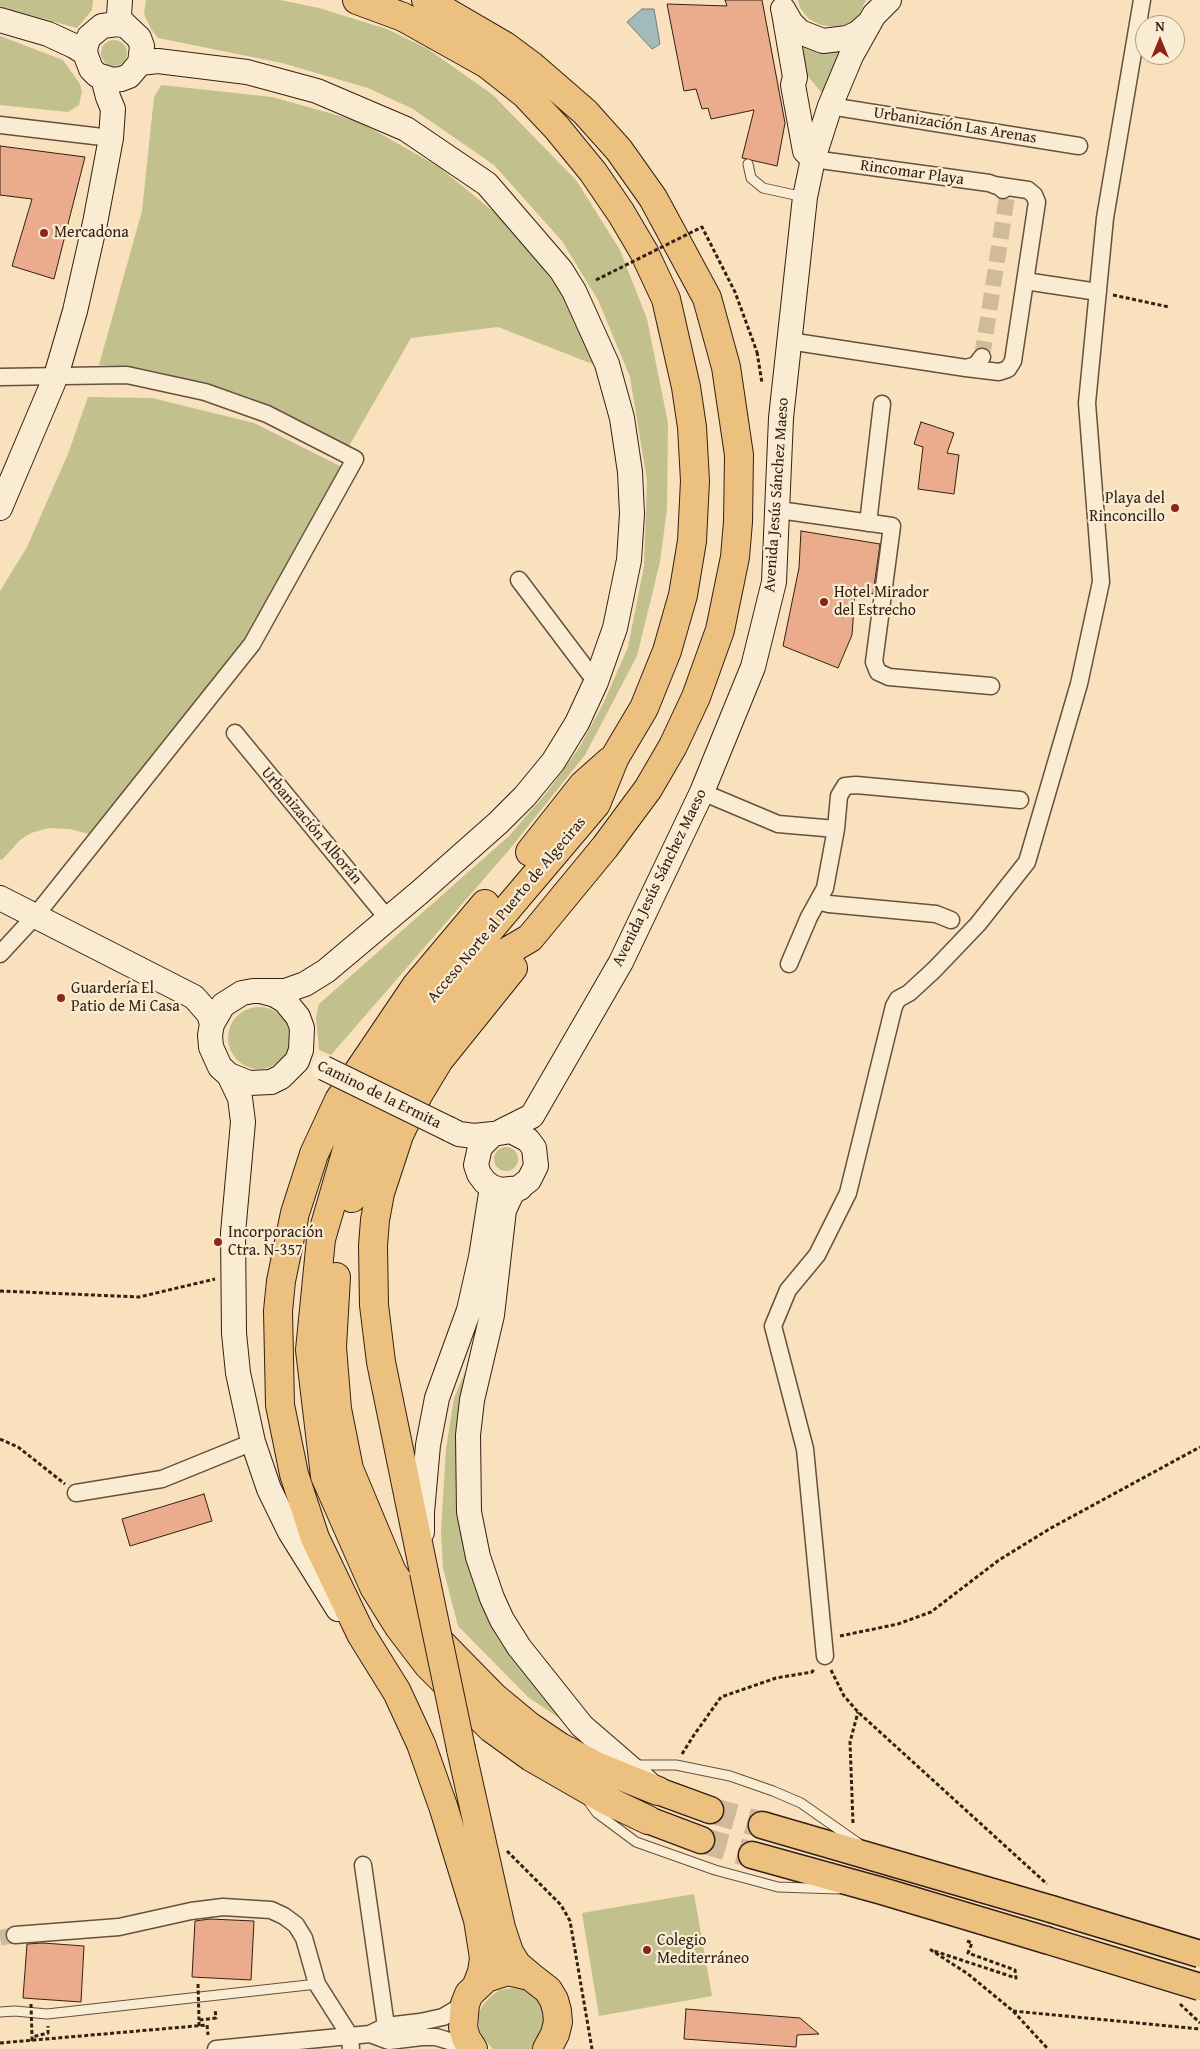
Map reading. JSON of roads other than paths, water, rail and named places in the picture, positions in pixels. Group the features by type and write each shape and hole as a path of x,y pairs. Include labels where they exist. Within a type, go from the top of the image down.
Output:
{"highway":[{"name":"Acceso Norte al Puerto de Algeciras","path":"357,0 403,16 487,64 525,94 558,128 593,172 621,213 644,252 666,299 679,350 692,427 695,481 692,541 683,595 667,651 644,708 615,757 596,804 436,992 392,1055 355,1122 321,1239 310,1350 325,1476 374,1586 399,1627 428,1665 491,1728 531,1758 606,1800 653,1805"},
{"name":"Acceso Norte al Puerto de Algeciras","path":"426,0 504,46 532,66 585,112 619,150 653,198 706,298 726,367 735,425 739,492 735,557 720,630 696,697 674,746 648,789 605,847 530,938 500,955 455,1008 410,1069 377,1128 356,1181 340,1241 334,1294 332,1347 337,1408 349,1469 392,1572 441,1643 494,1697 529,1726 560,1747 596,1766 653,1805"},
{"path":"473,2048 466,2038 463,2027 471,1994 482,1972 484,1958 478,1920 444,1809 421,1744 398,1692 361,1634 315,1538 294,1474 280,1405 278,1311 281,1281 295,1213 314,1154 339,1100 416,986 548,830 583,785 615,757"},
{"path":"530,938 518,963 439,1060 418,1095 399,1135 380,1193 373,1246 374,1305 381,1362 460,1749 501,1928 517,1966 548,1990 557,2011 556,2034 547,2049"},
{"path":"471,1994 486,1978 496,1973 508,1971 530,1976"}],"main road":[{"path":"653,1805 710,1810"},
{"path":"653,1805 701,1840"},
{"path":"762,1825 880,1858 1200,1954"},
{"path":"752,1856 870,1888 1200,1987"}],"street":[{"path":"824,1656 805,1449 773,1326 788,1290 817,1255 848,1193 894,1006 898,999 910,993 972,931 1028,862 1079,684 1101,582 1087,403 1104,218 1142,0"},
{"path":"782,6 791,23 800,32 822,41 847,38 867,25 881,5"},
{"name":"Avenida Jesús Sánchez Maeso","path":"532,1116 621,962 702,792 753,667 774,582 781,418 805,197 813,159 830,106 851,56 881,5"},
{"path":"782,6 795,77 793,86 805,151 813,159"},
{"path":"0,898 194,997 207,999 232,998 253,991 285,991 305,984 326,971 498,823 525,796 553,762 577,723 596,682 615,628 624,592 629,560 632,514 630,472 622,418 607,364 574,291 561,270 487,184 406,129 317,91 247,72 158,61 134,69 113,80 103,78 91,69 85,53 86,45 95,30 119,16 139,38 142,54 134,69 120,102 113,109"},
{"path":"0,20 48,34 85,53"},
{"path":"795,77 802,81 806,90 813,97 830,106"},
{"path":"0,508 56,376 75,311 95,223 110,138 113,109 103,78"},
{"name":"Urbanización Las Arenas","path":"830,106 1079,146"},
{"path":"0,124 110,138"},
{"name":"Rincomar Playa","path":"813,159 1028,190 1036,198 1025,281"},
{"path":"994,185 1000,187 1007,196"},
{"path":"789,341 999,372 1008,369 1011,365 1025,281 1098,292"},
{"path":"966,368 976,365 982,358"},
{"path":"0,377 127,375 205,392 266,414 355,459 252,644 36,915 0,954"},
{"path":"868,523 882,404"},
{"path":"778,510 892,526 874,662 878,672 884,676 991,686"},
{"path":"519,580 596,682"},
{"name":"Urbanización Alborán","path":"235,733 388,919"},
{"path":"789,964 818,901 828,874 836,829 839,796 842,788 849,785 1020,800"},
{"path":"702,792 778,824 836,829"},
{"path":"818,901 829,904 936,914 951,920"},
{"path":"228,1075 249,1083 271,1082 290,1070 299,1056 303,1039 299,1018 285,1000 264,992"},
{"path":"194,997 209,1014 212,1024"},
{"path":"232,998 219,1010 212,1024 210,1035 211,1047 220,1067 228,1075 240,1098 243,1122 234,1233 233,1275 234,1334 238,1373 253,1442 268,1489 290,1532 346,1622 361,1634"},
{"name":"Camino de la Ermita","path":"299,1056 454,1132 474,1136 498,1132"},
{"path":"520,1188 501,1190 492,1187 485,1182 476,1165 480,1147 498,1132 532,1116 535,1123 534,1148 536,1166 529,1180 520,1188 512,1194 504,1210 492,1315 472,1400 468,1435 468,1512 478,1557 492,1598 502,1620 519,1647 582,1726 627,1765 653,1805"},
{"path":"498,1132 512,1131 520,1134 534,1148"},
{"name":"Camino de la Ermita","path":"454,1132 471,1152 476,1165"},
{"path":"424,1572 422,1512 428,1445 438,1398 469,1310 481,1257 492,1187"},
{"path":"76,1493 162,1479 253,1442"},
{"path":"363,1865 386,2026"},
{"path":"15,1935 119,1926 192,1911 223,1907 271,1910 284,1916 296,1925 304,1938 317,1984 351,2043"},
{"path":"212,2045 351,2043 386,2026 443,2017 471,1994"},
{"path":"370,2034 389,2040 422,2036 436,2037 473,2048"}],"lane":[{"path":"748,164 752,178 763,188 805,197"},
{"path":"596,1766 676,1765 730,1776 773,1790 801,1803 880,1858"},
{"path":"573,1782 598,1813 636,1842 715,1870 778,1887 834,1890 870,1888"},
{"path":"0,2012 15,2011 47,2014 317,1984"}],"water":[{"path":"642,9 654,9 660,44 652,49 627,22"}],"tunnel":[{"path":"982,357 1007,196"},
{"path":"710,1810 762,1825"},
{"path":"701,1840 752,1855"},
{"path":"0,1938 15,1935"}],"place":[{"name":"Mercadona","path":"44,233"},
{"name":"Playa del Rinconcillo","path":"1175,508"},
{"name":"Hotel Mirador del Estrecho","path":"824,602"},
{"name":"Guardería El Patio de Mi Casa","path":"61,998"},
{"name":"Incorporación Ctra. N-357","path":"218,1242"},
{"name":"Colegio Mediterráneo","path":"647,1950"}]}
